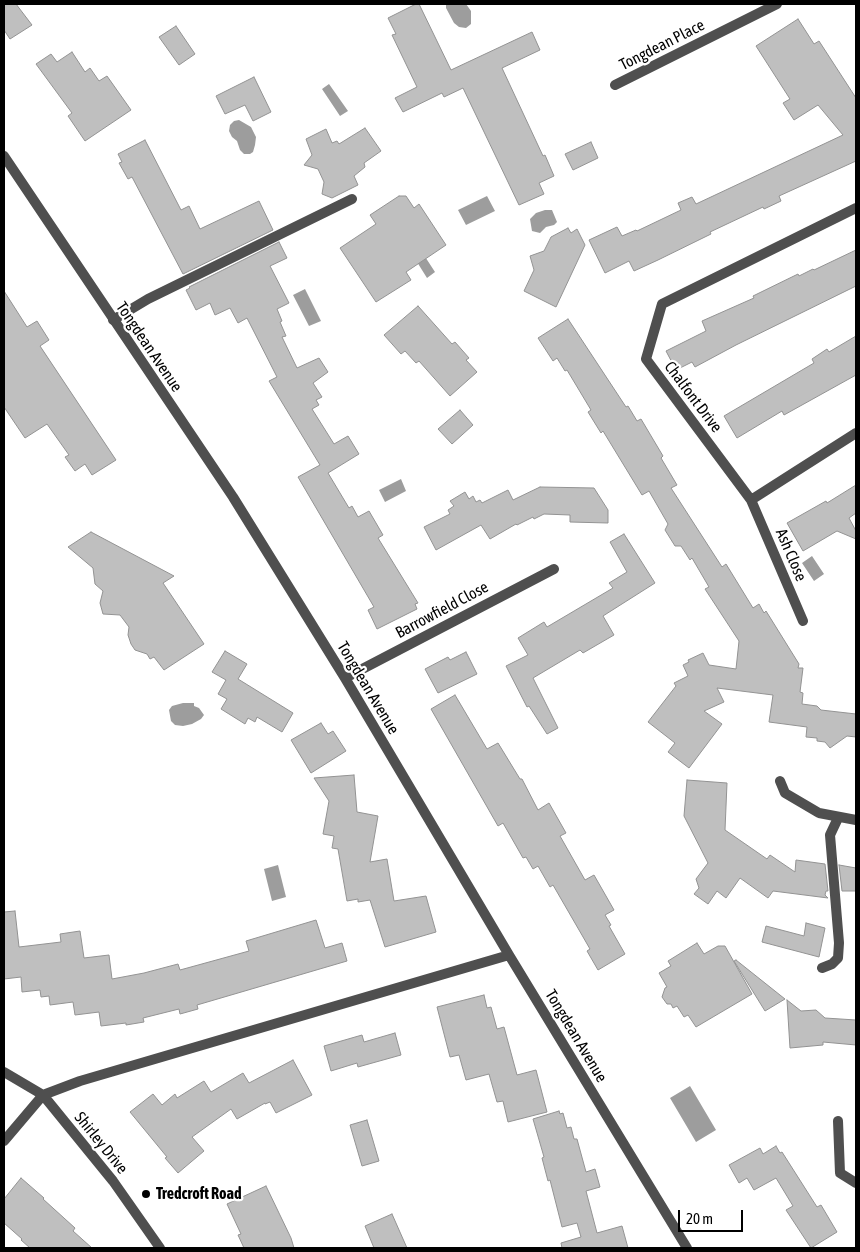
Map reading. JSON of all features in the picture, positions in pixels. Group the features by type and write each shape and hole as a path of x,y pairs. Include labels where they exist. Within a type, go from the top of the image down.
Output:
{"street":[{"name":"Tongdean Place","path":"615,85 777,4"},
{"name":"Tongdean Avenue","path":"4,156 112,320 233,497 345,678 509,955 687,1248"},
{"path":"112,320 148,299 352,199"},
{"name":"Chalfont Drive","path":"751,500 646,359 662,304 856,208"},
{"path":"751,500 856,434"},
{"name":"Ash Close","path":"751,500 803,622"},
{"name":"Barrowfield Close","path":"345,678 554,569"},
{"path":"780,781 785,793 819,813 856,820"},
{"path":"822,968 832,964 838,958 839,943 830,835 838,818"},
{"path":"4,1141 43,1095 89,1078 509,955"},
{"name":"Shirley Drive","path":"4,1072 43,1095 113,1181 160,1248"},
{"path":"838,1121 840,1172 856,1183"}],"shaded area":[{"path":"446,4 466,4 471,11 471,24 466,28 459,27 454,23 446,8"},
{"path":"329,84 348,111 340,116 322,89"},
{"path":"239,120 251,127 256,137 253,152 250,154 244,154 240,150 237,141 229,131 230,125 234,121"},
{"path":"487,196 495,211 466,225 458,210"},
{"path":"552,210 557,222 546,227 540,233 532,231 530,219 536,213"},
{"path":"420,249 435,272 427,278 412,254"},
{"path":"305,289 321,321 309,326 293,295"},
{"path":"401,479 406,491 385,502 379,490"},
{"path":"812,556 824,574 814,581 802,563"},
{"path":"194,703 194,706 199,708 204,715 192,724 175,725 171,721 169,710 172,706"},
{"path":"278,865 286,897 272,901 264,869"},
{"path":"690,1086 716,1130 696,1142 670,1098"}],"building":[{"path":"4,4 16,4 32,25 10,39 4,30"},
{"path":"419,4 451,70 532,32 540,50 502,68 554,176 539,183 544,194 519,205 463,88 444,97 442,93 403,112 395,98 417,87 392,35 396,34 388,18"},
{"path":"798,19 814,44 819,41 856,98 856,161 779,196 781,201 764,209 763,207 710,232 711,234 634,271 629,261 605,273 589,240 617,227 622,236 637,231 681,210 678,203 692,197 696,204 843,135 818,105 794,120 783,103 790,99 756,46"},
{"path":"176,26 195,54 179,65 159,37"},
{"path":"72,52 85,72 90,68 99,81 107,76 131,110 85,141 68,116 72,113 36,64 51,54 57,62"},
{"path":"254,77 271,112 253,121 245,105 225,114 216,96"},
{"path":"365,128 381,151 364,163 365,167 354,176 358,185 332,198 322,194 324,182 318,169 304,165 312,155 306,139 326,129 332,143 337,141 339,144"},
{"path":"145,140 181,210 189,206 200,229 259,201 273,230 183,274 132,177 128,179 119,163 122,162 118,154"},
{"path":"591,142 598,158 573,170 565,154"},
{"path":"399,196 406,196 414,208 419,204 446,245 406,272 411,280 376,302 340,248 376,224 370,215"},
{"path":"568,228 571,233 577,229 585,245 556,307 524,291 534,270 530,256 544,251 551,237"},
{"path":"279,242 287,258 270,266 289,303 277,309 286,336 282,337 297,368 319,358 328,372 313,383 322,397 316,400 319,405 312,409 334,444 348,436 359,454 328,473 349,508 352,506 358,517 369,511 383,535 378,538 418,603 415,604 417,609 377,629 368,610 374,607 298,477 320,465 269,381 277,377 247,318 238,323 230,308 215,315 210,303 196,310 186,290"},
{"path":"856,250 856,286 695,367 692,362 676,370 666,351 706,331 702,321 754,298 753,296 798,274 799,276 814,270"},
{"path":"4,291 27,327 37,321 49,340 40,346 116,460 92,475 85,464 75,471 65,457 69,455 47,424 25,438 4,407"},
{"path":"418,306 452,344 455,342 469,358 466,360 477,372 450,396 419,361 416,363 405,351 401,354 384,335"},
{"path":"568,319 626,407 628,406 637,421 641,419 663,456 661,458 677,485 671,488 722,567 726,564 753,608 759,604 764,613 766,611 799,664 798,668 803,668 800,692 803,693 802,704 817,706 821,710 856,714 856,737 847,736 830,748 825,742 817,741 817,738 806,737 807,727 769,722 773,695 717,688 724,702 704,711 722,724 689,768 668,752 675,743 648,722 676,686 674,683 688,676 683,665 689,662 688,660 703,653 709,665 736,669 739,641 705,589 709,587 692,558 690,560 681,546 675,546 665,530 668,524 649,491 642,495 603,431 601,433 588,412 591,410 567,370 565,371 557,358 553,361 538,338"},
{"path":"856,336 856,375 784,415 782,411 737,438 724,416 814,363 812,359 827,349 829,352"},
{"path":"460,410 473,425 452,444 438,429"},
{"path":"856,485 856,513 849,518 856,531 856,539 837,531 803,551 787,523 826,501 827,503"},
{"path":"540,487 594,488 608,510 608,523 570,522 570,515 544,514 516,524 490,539 481,525 436,550 424,527 450,514 448,510 454,506 450,501 465,492 469,499 473,496 476,502 480,500 482,503 508,490 513,500"},
{"path":"91,532 174,576 163,583 204,644 164,670 154,657 150,659 147,654 135,650 128,635 129,627 120,615 103,614 100,603 103,591 95,584 93,568 68,547"},
{"path":"624,534 655,583 603,616 614,635 583,653 580,650 533,678 558,728 547,734 529,706 527,707 506,666 528,655 518,638 544,622 547,627 613,588 609,583 627,572 610,542"},
{"path":"225,651 247,664 238,679 293,713 282,732 257,717 255,722 248,718 245,724 221,709 227,699 218,694 226,680 212,672"},
{"path":"466,652 477,674 438,693 425,669 448,657 450,660"},
{"path":"455,695 487,749 498,743 520,779 522,779 538,810 549,803 566,833 560,836 585,880 594,875 614,910 605,915 625,954 598,970 587,951 590,949 553,885 550,887 538,866 533,869 526,857 523,858 503,823 498,826 431,709"},
{"path":"321,723 328,734 333,731 346,751 311,773 291,740"},
{"path":"354,775 357,812 378,816 370,862 387,859 394,901 426,896 436,932 385,947 370,900 358,902 358,899 347,901 338,849 332,848 334,836 323,834 329,801 314,778"},
{"path":"687,780 727,783 725,830 767,859 770,855 795,872 796,860 825,864 828,891 826,891 825,895 828,898 773,891 768,898 740,878 726,898 717,891 708,904 694,894 699,888 696,879 708,863 684,816"},
{"path":"839,865 856,868 856,891 842,891"},
{"path":"15,911 19,947 61,942 60,934 80,931 84,958 109,955 112,979 178,964 180,970 249,951 246,941 316,920 325,948 342,943 347,961 197,1005 198,1009 180,1014 179,1009 143,1018 144,1022 101,1026 99,1012 75,1015 73,1002 50,1005 49,996 41,997 40,990 22,992 21,977 4,979 4,912"},
{"path":"806,923 825,928 819,957 762,942 766,926 804,936"},
{"path":"697,943 704,954 718,946 725,946 752,994 696,1027 688,1015 684,1017 677,1006 673,1008 662,997 667,987 659,973 671,966 668,961"},
{"path":"736,960 785,999 765,1011 734,961"},
{"path":"484,995 487,1008 491,1007 497,1029 504,1027 517,1075 536,1070 547,1112 508,1122 503,1101 497,1102 489,1074 466,1080 459,1055 450,1057 437,1007"},
{"path":"787,1000 801,1011 816,1010 825,1018 856,1020 856,1045 823,1042 823,1045 790,1048"},
{"path":"395,1033 401,1055 358,1067 357,1063 331,1071 324,1046 362,1035 364,1042"},
{"path":"293,1060 312,1095 276,1113 270,1102 237,1119 231,1109 192,1137 204,1151 178,1173 130,1112 153,1094 162,1105 175,1094 177,1098 204,1081 211,1092 243,1073 249,1083"},
{"path":"559,1111 560,1114 563,1113 567,1128 571,1127 574,1139 577,1139 586,1172 595,1169 600,1187 586,1191 597,1233 622,1226 628,1248 562,1248 561,1243 581,1237 577,1223 562,1227 550,1180 548,1181 542,1158 544,1157 533,1119"},
{"path":"367,1120 379,1161 362,1166 350,1125"},
{"path":"776,1146 780,1153 782,1152 817,1207 821,1205 837,1232 811,1248 786,1210 793,1206 776,1178 754,1190 747,1178 739,1183 729,1165 760,1148 763,1154"},
{"path":"21,1178 75,1228 73,1231 92,1248 30,1248 21,1240 4,1223 4,1199"},
{"path":"266,1186 294,1248 244,1248 238,1235 241,1234 227,1204"},
{"path":"392,1214 407,1248 374,1248 365,1226"}],"place":[{"name":"Tredcroft Road","path":"146,1194"}]}
